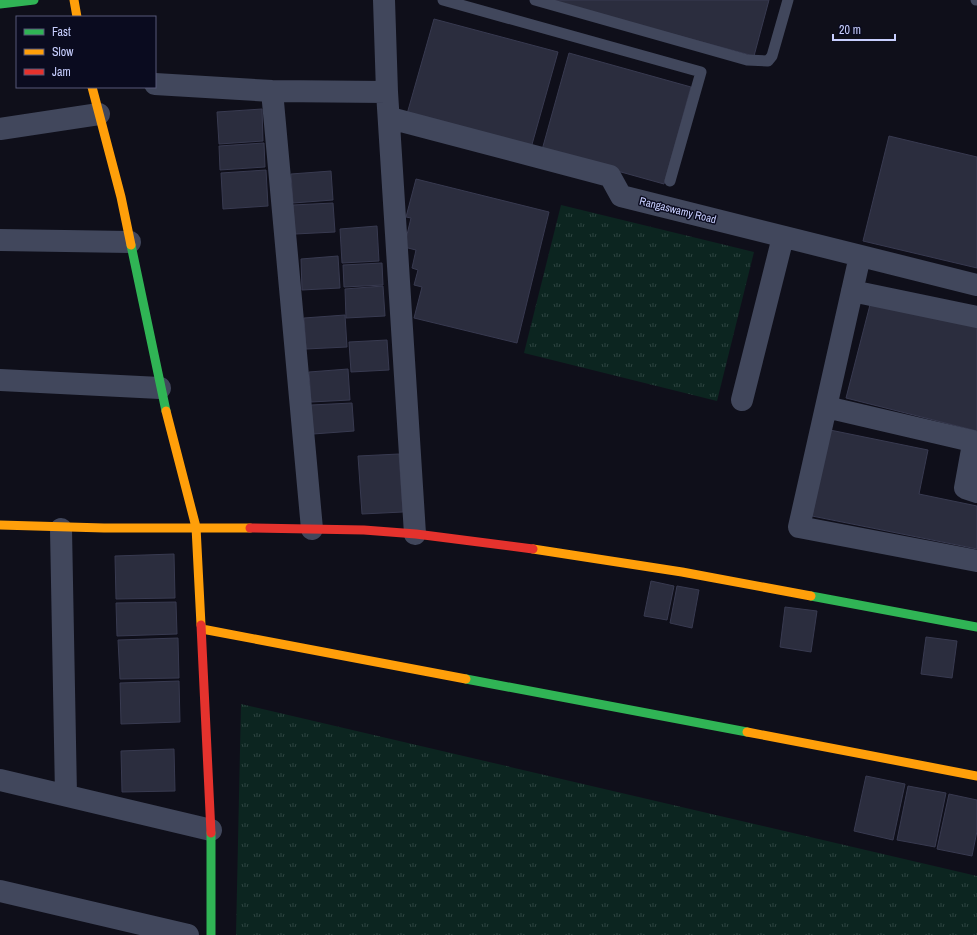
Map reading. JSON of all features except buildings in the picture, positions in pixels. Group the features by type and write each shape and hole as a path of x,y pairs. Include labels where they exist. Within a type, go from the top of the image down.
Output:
{"street":[{"path":"0,4 34,0"},
{"path":"74,0 77,16"},
{"path":"384,0 387,92 390,118 415,534"},
{"path":"156,84 272,91 387,92"},
{"path":"92,88 121,197 160,388 196,528 211,830 211,935"},
{"path":"272,91 312,529"},
{"path":"0,129 99,114"},
{"name":"Rangaswamy Road","path":"390,118 610,176 621,196 977,285"},
{"path":"742,400 783,237"},
{"path":"0,240 130,242"},
{"path":"860,256 799,527 977,561"},
{"path":"852,291 977,317"},
{"path":"0,380 160,388"},
{"path":"826,407 972,441 972,448 964,484 967,490 977,492"},
{"path":"0,525 61,529 312,529 415,534 598,557 977,627"},
{"path":"61,529 66,795"},
{"path":"202,629 977,776"},
{"path":"0,780 211,830"},
{"path":"0,891 188,935"}],"lane":[{"path":"443,0 702,72 670,182"},
{"path":"535,0 747,60 768,61 772,56 788,0"}],"green space":[{"path":"561,205 754,252 717,401 524,353"},
{"path":"241,704 977,876 977,935 236,935"}],"traffic: fast":[{"path":"0,4 34,0"},
{"path":"131,245 166,411"},
{"path":"811,596 977,627"},
{"path":"466,679 747,732"},
{"path":"211,833 211,935"}],"traffic: slow":[{"path":"74,0 77,16"},
{"path":"92,88 121,197 131,245"},
{"path":"166,411 196,527 201,625"},
{"path":"0,525 104,528 250,528"},
{"path":"533,549 682,572 811,596"},
{"path":"202,629 466,679"},
{"path":"747,732 977,776"}],"traffic: jam":[{"path":"250,528 364,530 416,534 533,549"},
{"path":"201,625 211,833"}]}
